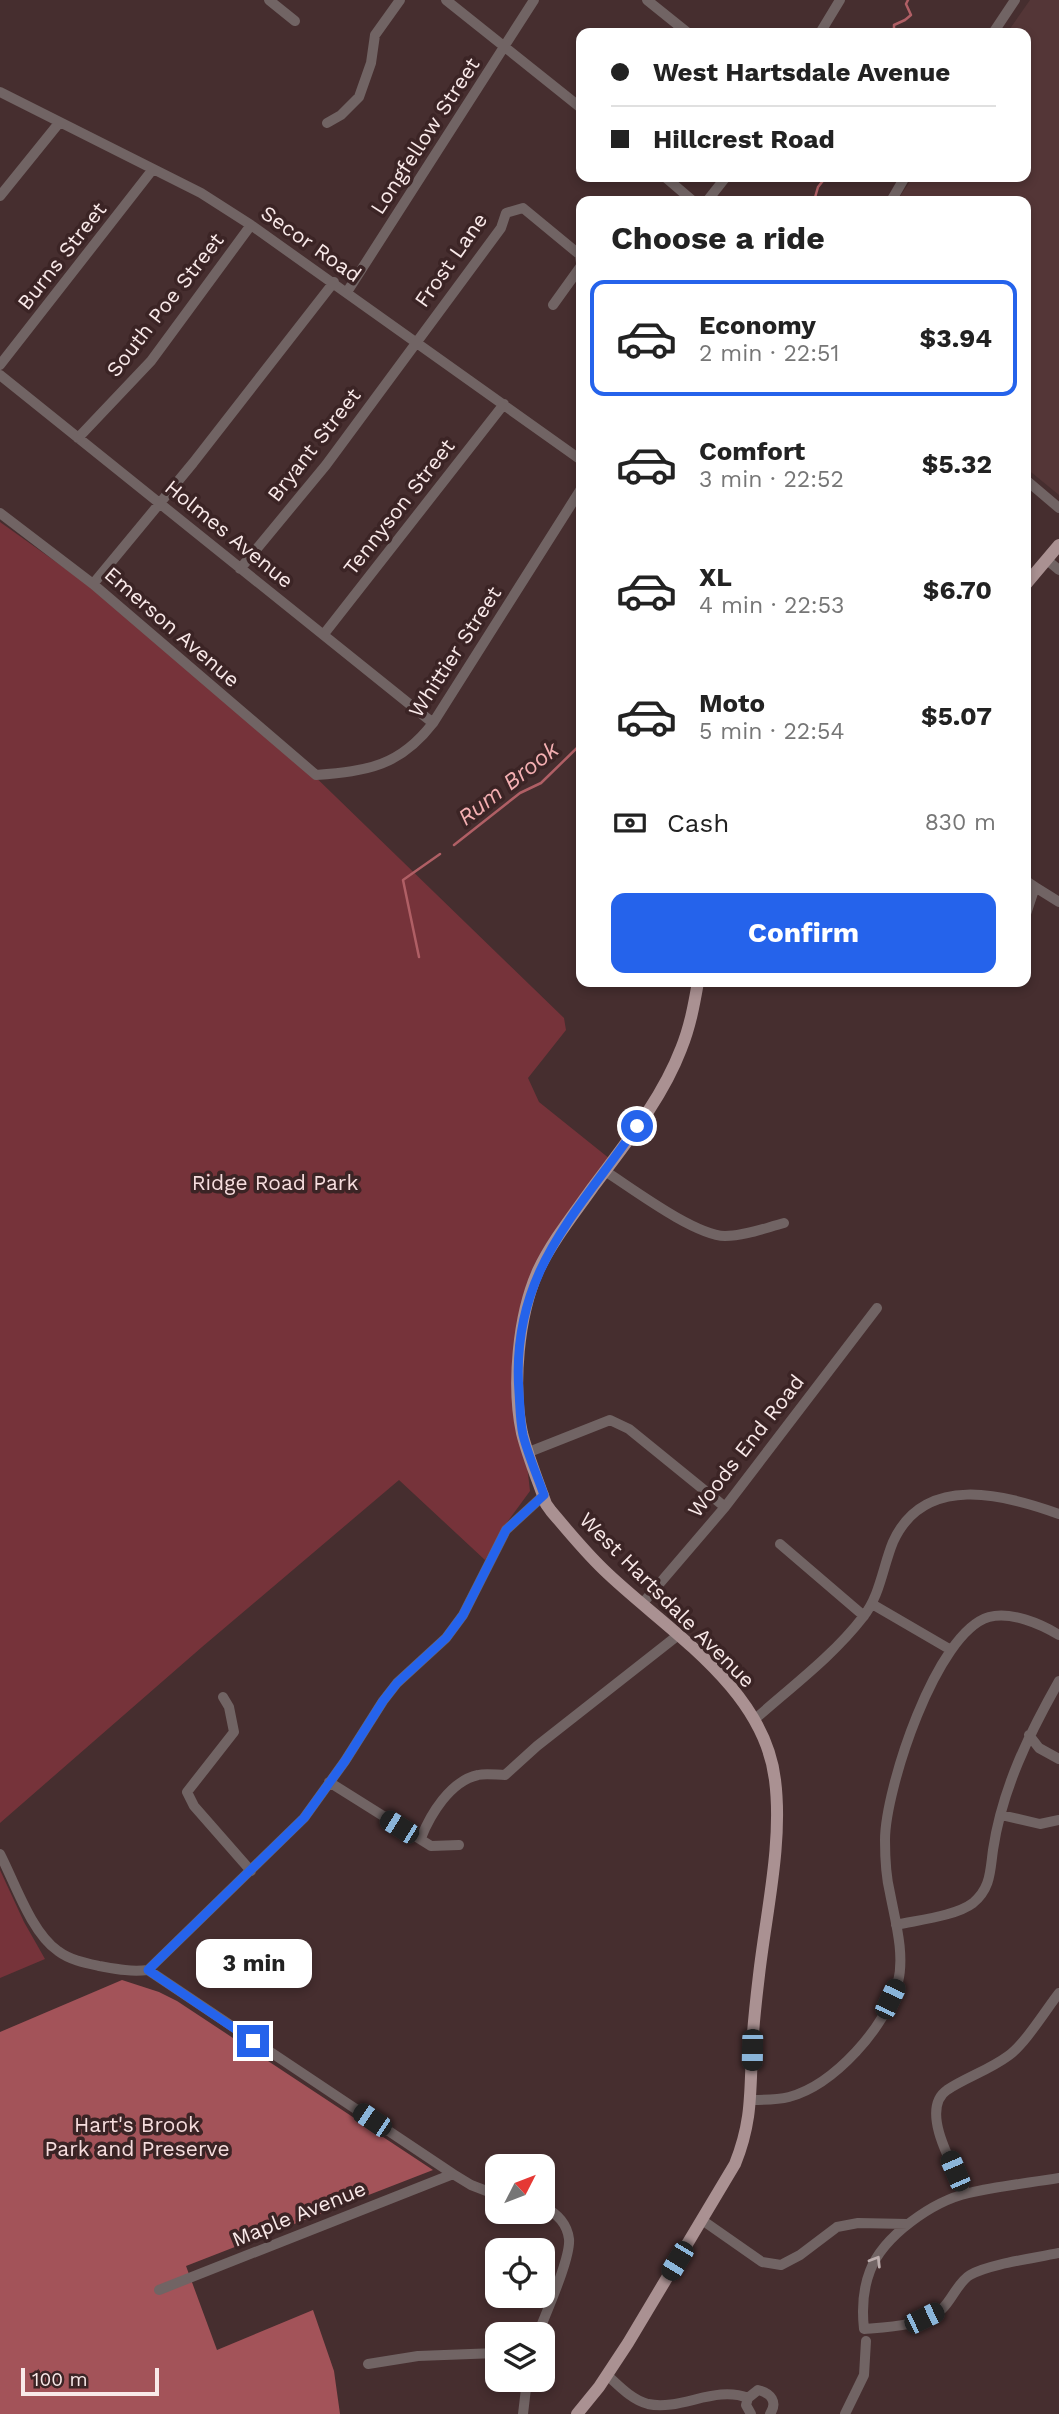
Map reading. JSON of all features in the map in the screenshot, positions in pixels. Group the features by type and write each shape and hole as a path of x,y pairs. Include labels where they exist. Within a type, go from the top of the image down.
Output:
{"main road":[{"path":"1031,578 1059,545"},
{"name":"West Hartsdale Avenue","path":"577,2414 607,2375 702,2220 735,2164 746,2137 752,2100 756,2001 775,1855 778,1807 775,1777 764,1737 754,1720 729,1684 604,1570 551,1511 522,1432 519,1352 525,1308 538,1272 550,1249 663,1085 681,1050 697,987"}],"street":[{"path":"269,0 295,21"},
{"path":"327,123 341,115 359,97 371,63 375,35 400,0"},
{"path":"446,0 576,104"},
{"name":"Longfellow Street","path":"347,292 534,0"},
{"path":"647,0 682,28"},
{"path":"823,28 840,0"},
{"path":"996,28 1015,0"},
{"name":"Secor Road","path":"0,92 201,193 334,282 576,455"},
{"path":"0,196 59,122"},
{"name":"Burns Street","path":"0,365 153,169"},
{"path":"671,182 687,196"},
{"path":"711,196 722,182"},
{"name":"Frost Lane","path":"416,341 501,229 506,213 523,208 576,252"},
{"name":"South Poe Street","path":"78,438 151,361 251,225"},
{"name":"Frost Lane","path":"553,305 576,272"},
{"path":"93,584 334,282"},
{"name":"Bryant Street","path":"240,569 326,465 416,341"},
{"name":"Holmes Avenue","path":"0,375 433,723"},
{"name":"Tennyson Street","path":"324,634 504,404"},
{"path":"1031,484 1059,508"},
{"name":"Whittier Street","path":"316,775 345,773 393,761 419,742 576,497"},
{"name":"Emerson Avenue","path":"0,513 93,584 316,775"},
{"path":"1047,559 1059,569"},
{"path":"1031,884 1059,902"},
{"path":"1031,899 1035,887"},
{"path":"605,1171 674,1214 721,1236 735,1236 784,1223"},
{"name":"Woods End Road","path":"642,1604 725,1507 877,1308"},
{"path":"528,1452 610,1420 629,1429 725,1507"},
{"path":"754,1720 837,1647 864,1616 872,1604 900,1530 917,1511 931,1502 969,1494 1003,1496 1059,1514"},
{"path":"0,1854 42,1936 56,1950 91,1964 132,1972 148,1970 304,1818 397,1683 446,1638 463,1615 506,1530 544,1495"},
{"path":"780,1544 864,1616"},
{"path":"872,1604 951,1650"},
{"path":"752,2100 788,2097 830,2076 872,2034 897,1984 900,1970 896,1924 889,1891 886,1826 895,1782 922,1705 951,1650 978,1622 998,1616 1044,1626 1059,1635"},
{"path":"421,1838 429,1818 451,1790 477,1775 505,1775 537,1746 677,1636"},
{"path":"896,1924 958,1910 972,1903 987,1888 1001,1815 1015,1768 1029,1735 1059,1681"},
{"path":"223,1697 229,1707 234,1732 187,1792 194,1806 251,1871"},
{"path":"1029,1735 1039,1748 1059,1759"},
{"path":"329,1782 431,1846 459,1845"},
{"path":"1001,1815 1040,1824 1059,1820"},
{"path":"148,1970 453,2174 485,2190"},
{"path":"966,2193 936,2127 938,2103 944,2092 985,2072 1012,2054 1059,1993"},
{"name":"Maple Avenue","path":"159,2290 453,2174"},
{"path":"1059,2178 966,2193 938,2205 908,2224 886,2246 869,2272 862,2308 864,2329 899,2326 941,2310 967,2276 982,2270 1059,2253"},
{"path":"543,2322 570,2242 564,2223 555,2213"},
{"path":"702,2220 762,2262 781,2265 800,2255 837,2227 858,2223 908,2224"},
{"path":"845,2414 864,2375 866,2341"},
{"path":"368,2364 418,2356 485,2353"},
{"path":"607,2375 626,2392 648,2403 659,2404 718,2394 748,2398"},
{"path":"751,2414 746,2405 748,2398 758,2390 768,2393 774,2400 770,2414"},
{"path":"523,2414 526,2392"}],"shaded area":[{"path":"1030,0 1059,0 1059,495 1031,472 1031,196 900,196 910,182 1031,182 1031,28 1010,28"}],"green space":[{"name":"Ridge Road Park","path":"0,522 94,589 302,764 564,1018 566,1030 528,1078 539,1102 610,1159 559,1227 514,1348 530,1491 485,1560 399,1480 0,1823"},
{"path":"0,1870 45,1959 0,1978"},
{"name":"Hart's Brook Park and Preserve","path":"122,1980 177,2001 433,2170 186,2266 217,2350 313,2310 334,2371 340,2414 0,2414 0,2032"}],"waterway":[{"name":"Rum Brook","path":"894,28 894,25 911,15 906,4 908,0"},
{"name":"Rum Brook","path":"815,196 822,182"},
{"name":"Rum Brook","path":"454,845 520,793 541,783 576,749"},
{"name":"Rum Brook","path":"419,957 403,880 440,854"}],"route":[{"path":"253,2041 148,1970 304,1818 397,1683 446,1638 463,1615 506,1530 544,1495 522,1432 518,1380 525,1308 550,1249 637,1126"}]}
